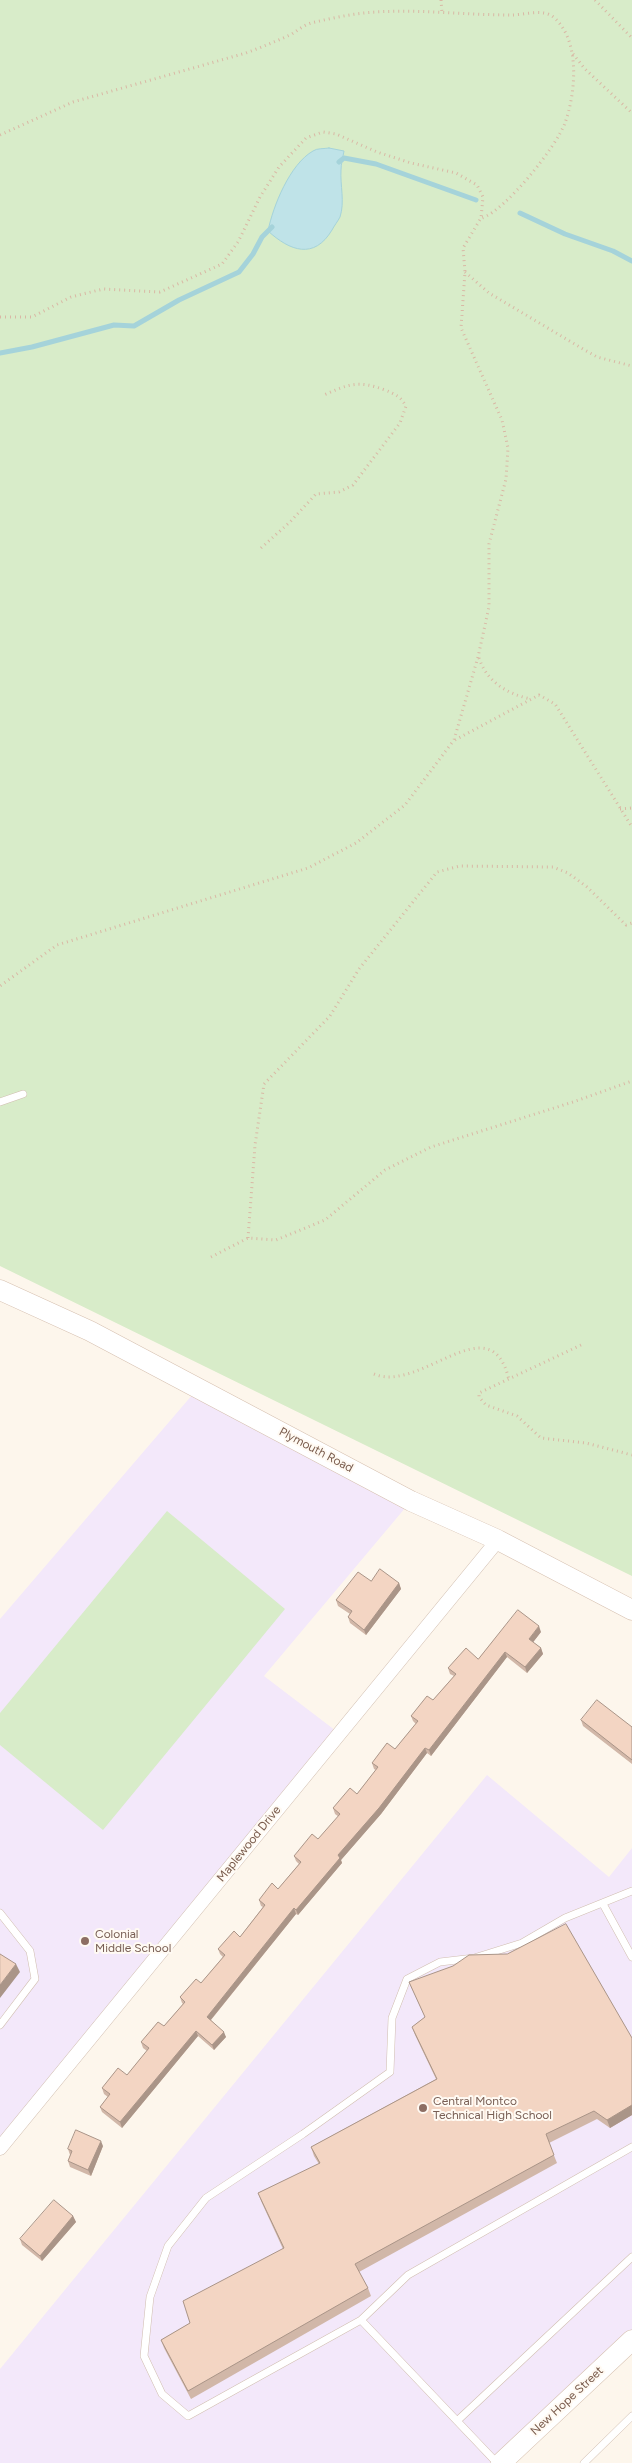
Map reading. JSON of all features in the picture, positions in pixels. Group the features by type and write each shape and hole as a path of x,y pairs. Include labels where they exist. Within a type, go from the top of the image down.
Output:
{"street":[{"name":"Plymouth Road","path":"0,1290 90,1331 411,1501 498,1540 632,1610"},
{"name":"Maplewood Drive","path":"0,2148 498,1540"},
{"name":"New Hope Street","path":"501,2463 632,2340"}],"lane":[{"path":"0,1102 23,1094"},
{"path":"632,1891 565,1918 522,1943 474,1958 440,1962 407,1979 392,2018 390,2072 303,2134 206,2198 168,2246 150,2297 144,2356 162,2394 188,2416 361,2320 408,2275 632,2147"},
{"path":"603,1904 632,1957"},
{"path":"0,1913 30,1951 35,1979 0,2025"},
{"path":"457,2421 632,2257"},
{"path":"361,2320 497,2463"},
{"path":"584,2463 632,2416"}],"path":[{"path":"441,0 442,13"},
{"path":"595,0 632,38"},
{"path":"0,134 73,102 198,68 271,44 308,24 364,13 513,15 543,13 552,16 571,44 572,96 565,124 540,163 520,186 490,215 481,218"},
{"path":"572,54 585,69 632,113"},
{"path":"0,317 32,317 72,297 103,290 160,292 222,264 238,242 260,197 280,167 306,138 323,132 336,134 377,152 411,163 456,173 476,185 483,197 481,218 463,248 465,272 461,328 502,420 508,448 506,479 489,544 489,607 478,657 454,740 404,805 356,843 308,868 57,945 0,986"},
{"path":"465,272 489,293 583,349 604,359 632,366"},
{"path":"262,548 316,494 339,492 353,485 400,423 406,406 402,398 366,383 344,386 324,395"},
{"path":"478,657 484,672 504,690 531,699"},
{"path":"454,740 539,695 555,704 585,749 632,827"},
{"path":"620,809 632,808"},
{"path":"248,1238 255,1146 264,1084 330,1016 359,970 437,872 460,866 552,867 568,873 587,888 626,925 632,923"},
{"path":"211,1257 248,1238 276,1240 325,1220 385,1170 431,1147 573,1102 632,1081"},
{"path":"582,1345 479,1393 479,1397 486,1405 517,1416 541,1438 586,1443 632,1455"},
{"path":"374,1374 381,1377 395,1378 421,1370 476,1346 495,1351 502,1358 508,1380"}],"shaded area":[{"name":"Colonial Middle School","path":"199,1387 411,1501 264,1676 340,1734 0,2148 0,1619"},
{"name":"Central Montco Technical High School","path":"487,1775 609,1877 632,1848 632,2340 501,2463 0,2463 0,2369"}],"green space":[{"path":"0,0 632,0 632,1576 0,1266"},
{"path":"167,1511 285,1609 103,1830 0,1745 0,1713"}],"water":[{"path":"329,148 344,151 341,168 342,205 340,217 318,246 302,249 285,244 268,231 278,198 290,175 305,157 315,150"}],"building":[{"path":"380,1569 399,1583 364,1630 348,1617 352,1611 336,1600 358,1572 371,1581"},
{"path":"518,1610 539,1626 529,1639 541,1648 525,1667 505,1652 429,1750 425,1748 379,1808 338,1855 340,1858 296,1910 294,1908 207,2017 224,2032 212,2045 196,2031 120,2122 100,2107 110,2094 102,2088 118,2068 127,2075 149,2048 141,2042 158,2022 164,2026 185,2002 180,1997 196,1979 201,1983 225,1955 218,1949 234,1931 240,1937 265,1905 259,1900 272,1883 278,1889 301,1862 294,1856 312,1834 318,1839 340,1814 333,1808 350,1788 357,1794 378,1767 372,1763 387,1743 395,1749 418,1721 411,1716 427,1696 433,1700 456,1674 448,1668 466,1648 478,1659"},
{"path":"597,1700 632,1727 632,1760 581,1720"},
{"path":"566,1924 632,2038 632,2105 607,2120 594,2111 546,2134 554,2155 355,2264 368,2288 188,2391 161,2340 190,2323 183,2301 284,2248 258,2193 320,2163 311,2147 437,2079 412,2027 425,2017 409,1982 453,1966 469,1955 507,1954"},
{"path":"0,1954 16,1964 0,1985"},
{"path":"76,2130 101,2141 88,2170 68,2161 72,2151 68,2149"},
{"path":"54,2200 73,2216 40,2256 20,2239"}],"waterway":[{"path":"339,162 344,158 376,164 476,200"},
{"path":"520,213 565,234 613,251 632,261"},
{"path":"0,353 32,347 114,325 134,326 179,300 239,272 253,254 262,237 272,227"}],"place":[{"name":"Colonial Middle School","path":"85,1941"},
{"name":"Central Montco Technical High School","path":"423,2108"}]}
